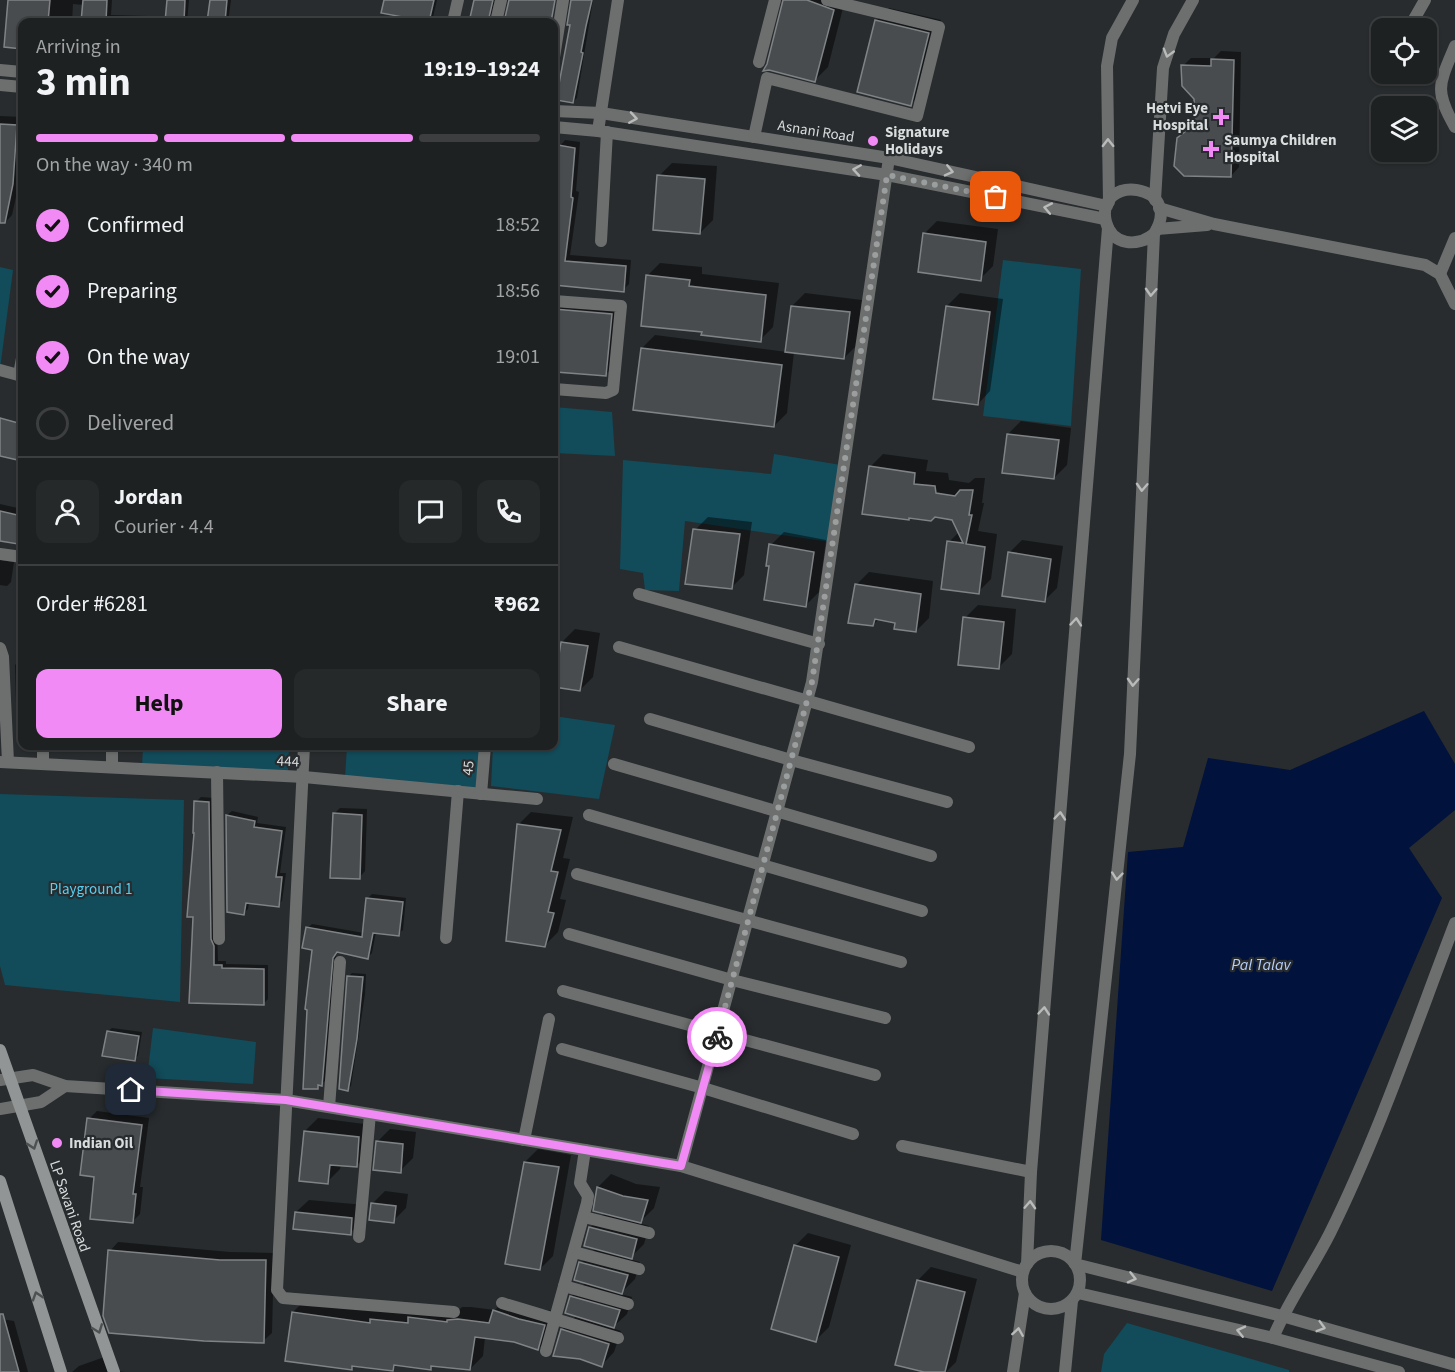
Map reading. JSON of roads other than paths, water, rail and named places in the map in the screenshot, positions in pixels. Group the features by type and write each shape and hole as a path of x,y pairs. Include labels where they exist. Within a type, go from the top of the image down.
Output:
{"main road":[{"name":"LP Savani Road","path":"0,1050 5,1079 19,1106 114,1372"},
{"path":"0,1181 61,1372"}],"street":[{"path":"454,18 458,0"},
{"path":"497,18 501,0"},
{"path":"558,32 563,0"},
{"path":"602,241 603,131 601,113 618,0"},
{"path":"759,62 775,0"},
{"path":"754,137 767,78 917,116 939,27 827,0"},
{"path":"1006,1372 1013,1366 1025,1293 1022,1281 1025,1268 1107,224 1107,66 1112,38 1132,0"},
{"path":"1075,1264 1130,754 1155,232 1161,217 1157,204 1163,68 1174,34 1192,0"},
{"path":"1415,18 1425,0"},
{"path":"1455,46 1443,75 1440,94 1444,108 1455,127"},
{"path":"0,70 18,72"},
{"path":"0,85 18,87"},
{"name":"Asnani Road","path":"558,111 601,113 890,158 1108,204"},
{"path":"558,127 603,131 887,175 1107,224"},
{"path":"681,1166 807,700 819,644 890,158"},
{"path":"1108,204 1123,190 1132,188 1149,194 1157,204 1214,224 1425,265 1440,274 1455,304"},
{"path":"1107,224 1113,236 1130,243 1138,243 1155,232 1214,224"},
{"path":"1440,274 1455,238"},
{"path":"558,301 621,306 613,390 606,393 558,389"},
{"path":"0,370 18,374"},
{"path":"0,554 18,556"},
{"path":"639,594 819,644"},
{"path":"619,647 969,747"},
{"path":"0,648 3,657 4,762"},
{"path":"650,719 947,802"},
{"path":"43,750 43,763"},
{"path":"112,750 112,766"},
{"path":"304,750 277,1290 283,1298 454,1312"},
{"name":"45","path":"481,794 485,750"},
{"name":"444","path":"4,762 304,777 537,799"},
{"path":"614,765 931,856"},
{"path":"218,772 219,939"},
{"path":"446,938 458,791"},
{"path":"589,815 922,911"},
{"path":"577,874 901,962"},
{"path":"1273,1338 1282,1316 1329,1234 1361,1161 1455,923"},
{"path":"569,934 732,980 885,1018"},
{"path":"329,1107 340,962"},
{"path":"563,991 875,1075"},
{"path":"524,1140 549,1019"},
{"path":"562,1049 703,1088 853,1134"},
{"path":"5,1079 33,1075 65,1086 286,1100 681,1166 1025,1268"},
{"path":"0,1109 41,1102 65,1086"},
{"path":"358,1237 370,1114"},
{"path":"902,1146 1031,1172"},
{"path":"546,1351 588,1196 580,1183 585,1150"},
{"path":"584,1216 649,1233"},
{"path":"1025,1268 1042,1253 1051,1251 1068,1257 1080,1274 1065,1372"},
{"path":"574,1252 639,1269"},
{"path":"1075,1264 1282,1316 1455,1365"},
{"path":"564,1286 628,1304"},
{"path":"1025,1293 1035,1305 1054,1310 1064,1307 1075,1297"},
{"path":"1075,1297 1273,1338 1399,1372"},
{"path":"502,1303 618,1338"}],"water":[{"name":"Pal Talav","path":"1424,711 1455,764 1455,810 1409,848 1442,898 1272,1291 1101,1240 1128,852 1183,847 1208,758 1290,770"}],"place":[{"name":"Hetvi Eye Hospital","path":"1221,117"},
{"name":"Signature Holidays","path":"873,141"},
{"name":"Saumya Children Hospital","path":"1211,149"},
{"name":"Indian Oil","path":"57,1143"}],"park label":[{"name":"Playground 1","path":"91,889"}]}
